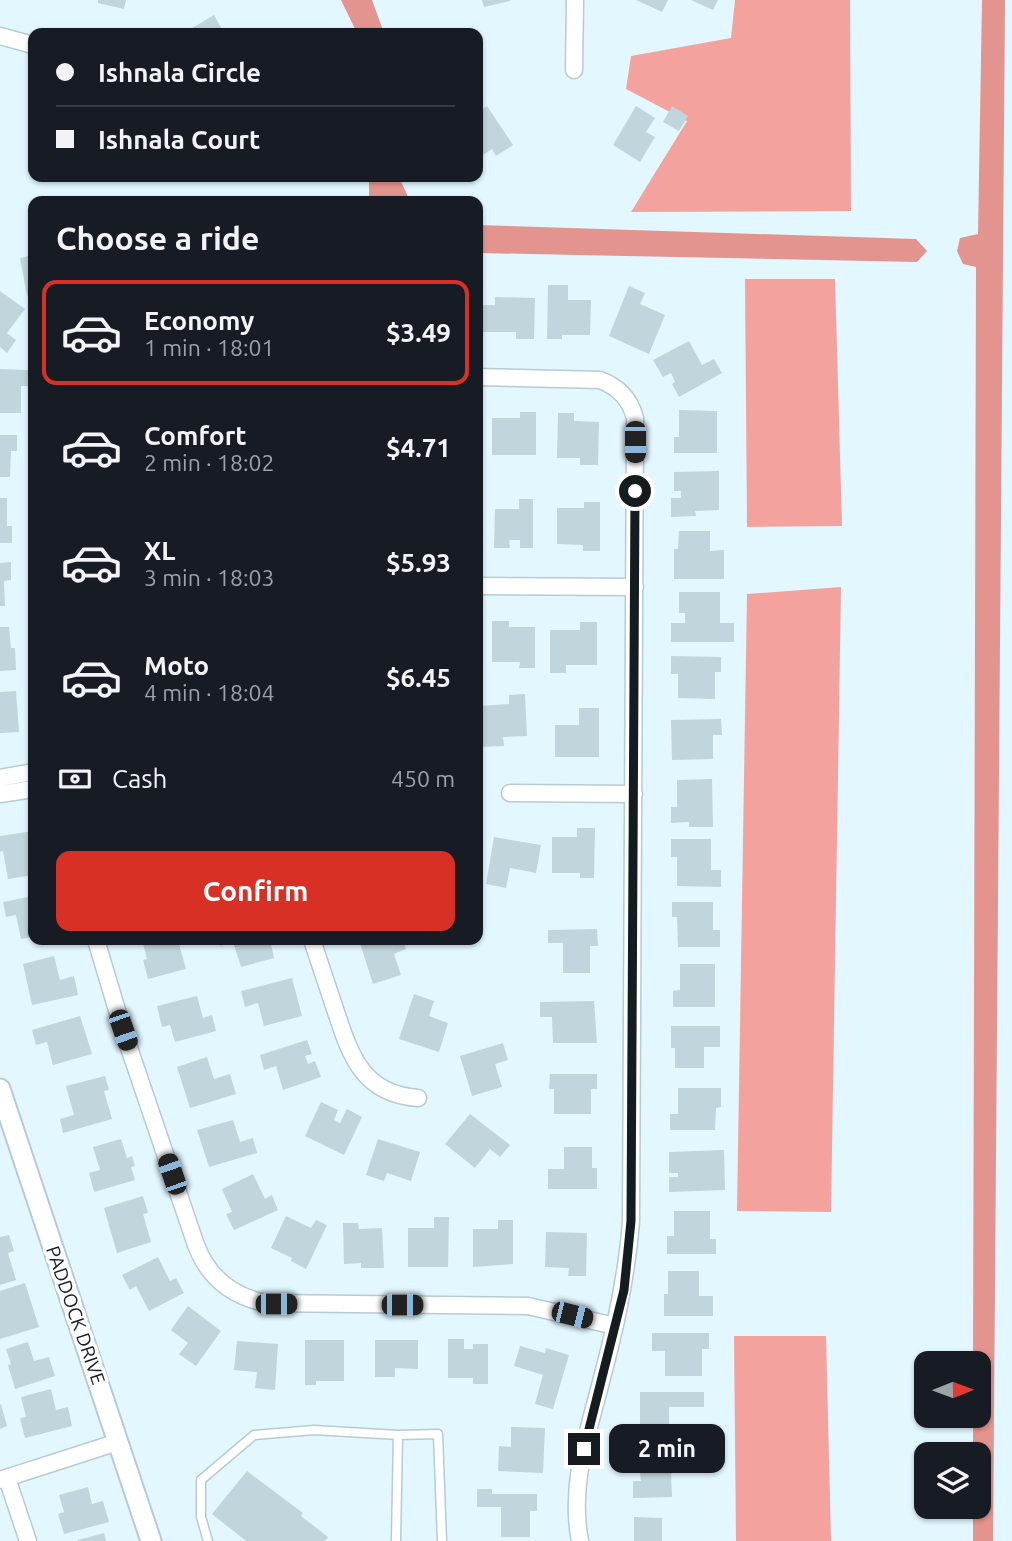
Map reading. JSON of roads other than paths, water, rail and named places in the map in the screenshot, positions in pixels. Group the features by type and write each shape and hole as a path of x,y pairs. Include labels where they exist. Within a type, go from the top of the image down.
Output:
{"street":[{"path":"575,0 575,70"},
{"path":"0,36 28,44"},
{"path":"483,376 590,379 611,384 627,398 635,418 631,1221 625,1277 615,1326 578,1473 576,1518 580,1541"},
{"path":"483,586 635,587"},
{"path":"0,778 28,773"},
{"path":"0,794 28,790"},
{"path":"510,793 634,794"},
{"path":"98,945 123,1030 196,1245 205,1264 226,1287 265,1303 528,1306 615,1326"},
{"path":"314,945 349,1050 358,1067 372,1082 389,1091 418,1098"},
{"name":"PADDOCK DRIVE","path":"0,1089 151,1541"},
{"path":"29,1541 4,1479 118,1442"}],"lane":[{"path":"208,1541 201,1517 201,1480 254,1435 314,1430 398,1435 438,1434 442,1541"},
{"path":"396,1541 398,1435"}]}
